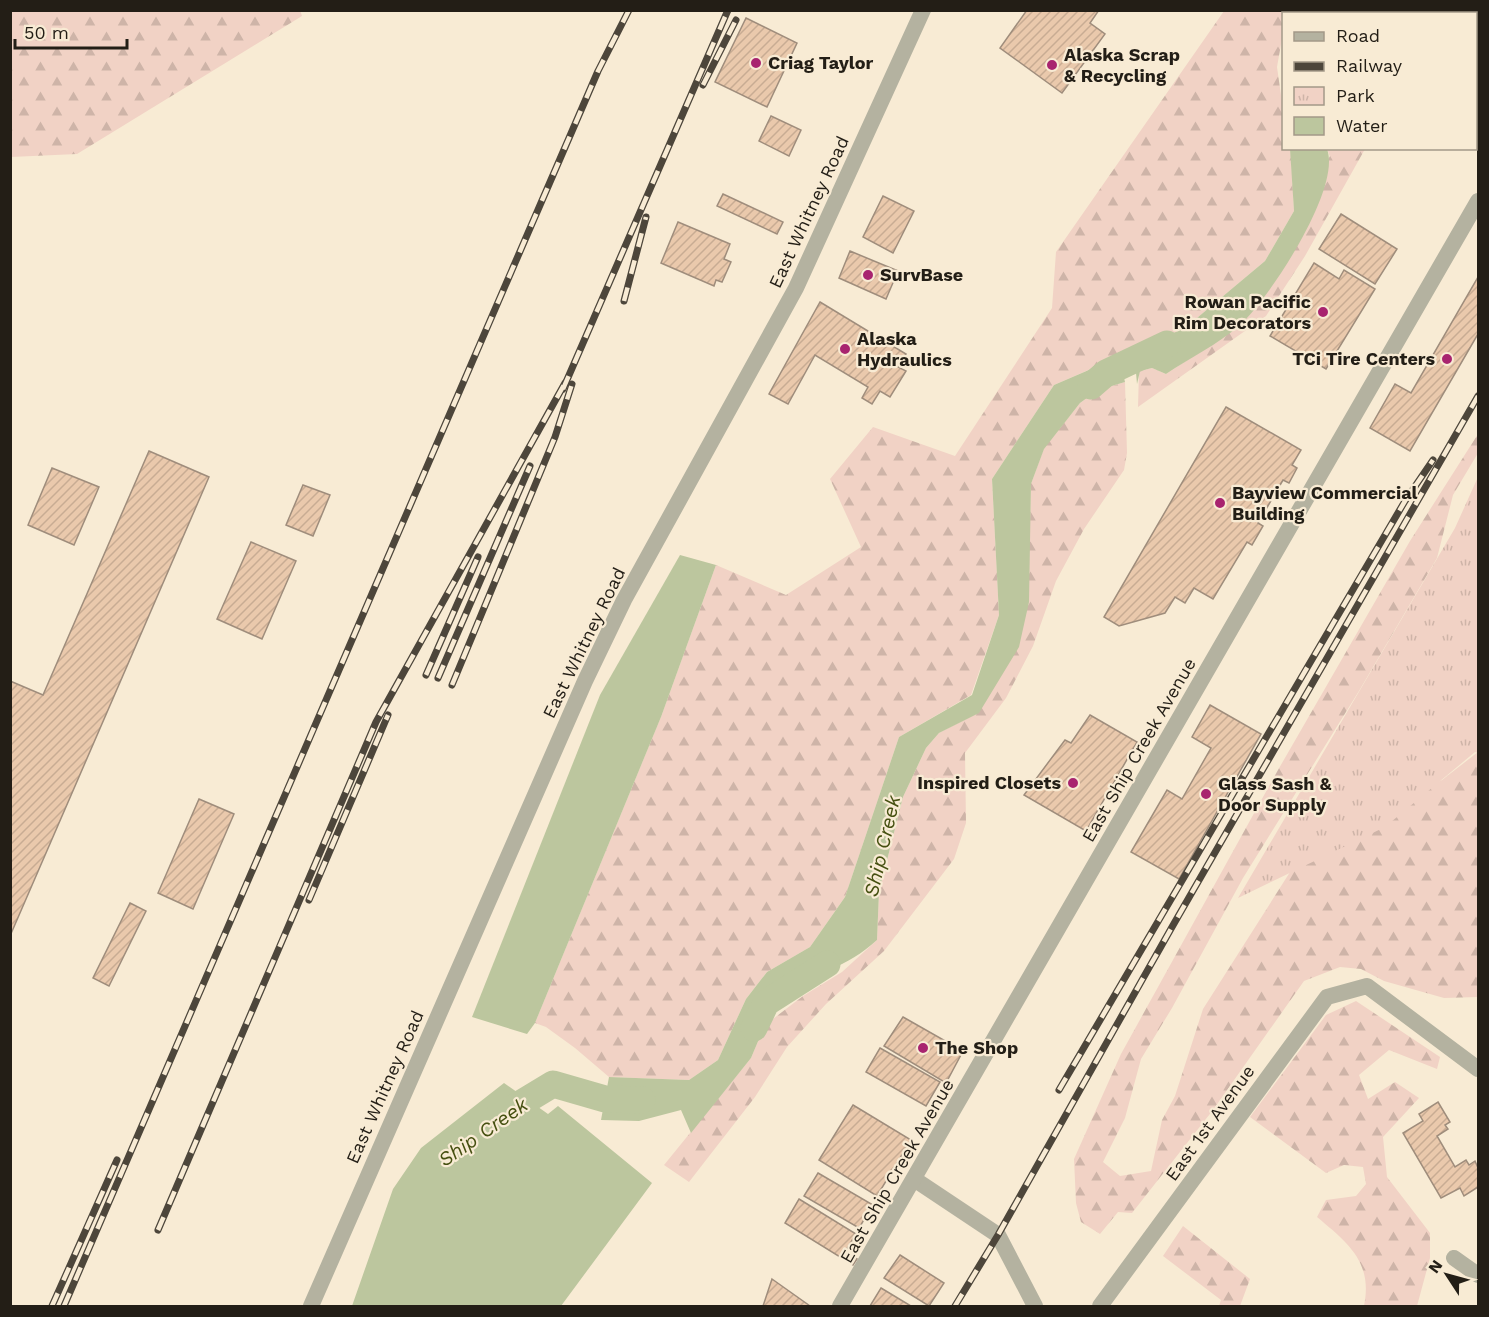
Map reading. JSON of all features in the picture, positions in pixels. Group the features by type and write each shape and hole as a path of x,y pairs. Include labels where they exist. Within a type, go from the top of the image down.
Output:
{"street":[{"name":"East Whitney Road","path":"310,1306 590,671 624,600 796,288 923,10"},
{"name":"East Ship Creek Avenue","path":"840,1306 1475,207"},
{"name":"East 1st Avenue","path":"1100,1306 1327,997 1368,986 1479,1069"},
{"path":"914,1179 998,1235 1035,1306"},
{"path":"1454,1258 1479,1275"}],"green space":[{"path":"300,10 302,16 77,154 11,157 11,11"},
{"path":"1224,11 1356,11 1282,12 1282,39 1277,67 1282,102 1282,150 1290,150 1294,211 1265,261 1185,328 1054,385 992,479 999,615 971,695 899,737 845,897 810,947 767,972 746,999 718,1060 689,1080 609,1077 575,1048 546,1027 535,1023 661,717 716,565 786,595 861,547 830,479 873,427 955,456 1052,308 1056,252"},
{"path":"1327,150 1364,150 1305,256 1266,316 1138,407 1139,371 1152,368 1166,374 1239,326 1330,156"},
{"path":"1125,382 1127,453 1124,470 1084,529 1056,581 1033,646 1006,698 965,753 966,823 954,859 884,951 826,1004 787,1047 755,1097 689,1182 664,1165 751,1058 765,1025 803,996 842,972 877,940 879,892 903,797 926,748 939,733 979,712 1030,523 1031,484 1044,448 1080,403 1098,390"},
{"path":"1478,434 1478,453 1453,495 1437,558 1359,691 1243,878 1172,1008 1141,1059 1125,1118 1103,1162 1120,1176 1151,1171 1162,1120 1175,1096 1203,1009 1311,839 1442,780 1478,752 1478,997 1444,998 1384,981 1361,969 1340,967 1304,981 1213,1110 1132,1213 1118,1212 1100,1234 1081,1222 1076,1203 1074,1159 1121,1054 1278,770 1410,541"},
{"path":"1478,477 1478,753 1475,752 1385,827 1238,898 1455,528"},
{"path":"1356,1001 1440,1057 1437,1069 1389,1050 1359,1075 1368,1099 1395,1082 1419,1098 1383,1137 1387,1177 1430,1233 1430,1258 1417,1306 1364,1306 1365,1277 1356,1255 1317,1217 1326,1200 1356,1196 1366,1184 1363,1167 1344,1165 1326,1173 1250,1117 1326,1015"},
{"path":"1183,1226 1250,1279 1240,1306 1219,1306 1221,1300 1163,1256"}],"water":[{"path":"1290,150 1327,150 1329,167 1314,215 1284,268 1252,312 1231,333 1166,374 1152,368 1140,371 1137,384 1134,350 1185,328 1265,261 1294,211"},
{"path":"1119,357 1125,382 1098,390 1080,403 1044,449 1031,484 1029,602 1019,647 979,713 939,733 926,748 903,797 879,892 877,940 842,964 776,990 751,1058 691,1133 681,1110 639,1121 601,1120 609,1077 689,1080 718,1060 746,999 767,972 810,947 845,897 899,737 972,695 999,615 992,479 1054,385"},
{"path":"680,555 716,565 661,717 535,1023 527,1034 472,1017 600,695"},
{"path":"504,1083 548,1114 558,1106 652,1183 561,1306 352,1306 393,1189 421,1148"}],"building":[{"name":"Alaska Scrap & Recycling","path":"1027,10 1099,10 1090,23 1105,34 1062,93 1000,48"},
{"name":"Criag Taylor","path":"746,18 797,43 767,107 715,82"},
{"path":"1477,30 1478,31 1477,90"},
{"path":"771,116 801,130 789,156 759,141"},
{"path":"723,194 783,222 777,234 717,206"},
{"path":"883,196 914,211 893,253 863,237"},
{"path":"1341,214 1397,249 1375,284 1319,249"},
{"path":"678,222 730,244 724,259 731,262 722,282 716,280 714,286 661,263"},
{"name":"SurvBase","path":"850,251 898,271 886,299 839,278"},
{"name":"Rowan Pacific Rim Decorators","path":"1314,263 1339,279 1344,270 1375,289 1326,369 1270,336"},
{"name":"TCi Tire Centers","path":"1478,277 1478,334 1410,451 1370,428 1395,384 1411,393"},
{"name":"Alaska Hydraulics","path":"820,302 906,354 898,367 906,371 890,397 880,391 872,404 862,398 868,387 815,355 788,404 769,394"},
{"name":"Bayview Commercial Building","path":"1226,407 1301,450 1292,465 1297,468 1289,483 1283,480 1258,523 1263,526 1252,545 1247,542 1213,599 1194,588 1185,603 1175,597 1165,613 1119,626 1104,617"},
{"path":"149,451 209,477 10,936 10,681 43,695"},
{"path":"52,468 99,487 74,545 28,525"},
{"path":"303,485 330,495 313,536 286,525"},
{"path":"251,542 296,561 262,639 217,619"},
{"name":"Glass Sash & Door Supply","path":"1210,705 1261,734 1179,879 1131,852 1167,790 1182,799 1211,748 1192,737"},
{"name":"Inspired Closets","path":"1090,715 1137,742 1086,831 1024,795 1065,740 1071,743"},
{"path":"199,799 234,814 193,909 158,893"},
{"path":"130,903 146,911 109,986 93,978"},
{"name":"The Shop","path":"903,1017 963,1051 946,1083 884,1046"},
{"path":"880,1048 940,1082 926,1106 866,1072"},
{"path":"1438,1102 1450,1122 1445,1125 1448,1129 1437,1136 1455,1167 1466,1160 1469,1165 1475,1161 1478,1168 1478,1187 1464,1196 1460,1188 1441,1198 1403,1133 1423,1121 1419,1114"},
{"path":"853,1105 911,1140 877,1196 819,1160"},
{"path":"818,1173 873,1205 859,1228 804,1196"},
{"path":"799,1199 856,1234 845,1252 857,1259 853,1265 785,1223"},
{"path":"900,1255 944,1283 929,1306 884,1278"},
{"path":"772,1279 810,1306 763,1306"},
{"path":"881,1288 911,1306 870,1306"}],"waterway":[{"name":"Ship Creek","path":"1091,386 1106,373 1167,344"},
{"name":"Ship Creek","path":"754,1028 766,1003 827,964"},
{"name":"Ship Creek","path":"495,1119 553,1084 605,1099 642,1100"}],"railway":[{"path":"64,1306 598,71 629,10"},
{"path":"563,389 728,10"},
{"path":"703,85 736,20"},
{"path":"624,301 646,217"},
{"path":"158,1230 376,722 565,383"},
{"path":"452,685 555,437 572,384"},
{"path":"955,1306 998,1235 1172,927 1478,396"},
{"path":"1059,1090 1405,501 1433,460"},
{"path":"438,678 530,466"},
{"path":"426,675 478,557"},
{"path":"309,900 388,715"},
{"path":"52,1306 117,1160"}],"place":[{"name":"Criag Taylor","path":"756,63"},
{"name":"Alaska Scrap & Recycling","path":"1052,65"},
{"name":"SurvBase","path":"868,275"},
{"name":"Rowan Pacific Rim Decorators","path":"1323,312"},
{"name":"Alaska Hydraulics","path":"845,349"},
{"name":"TCi Tire Centers","path":"1447,359"},
{"name":"Bayview Commercial Building","path":"1220,503"},
{"name":"Inspired Closets","path":"1073,783"},
{"name":"Glass Sash & Door Supply","path":"1206,794"},
{"name":"The Shop","path":"923,1048"}]}
